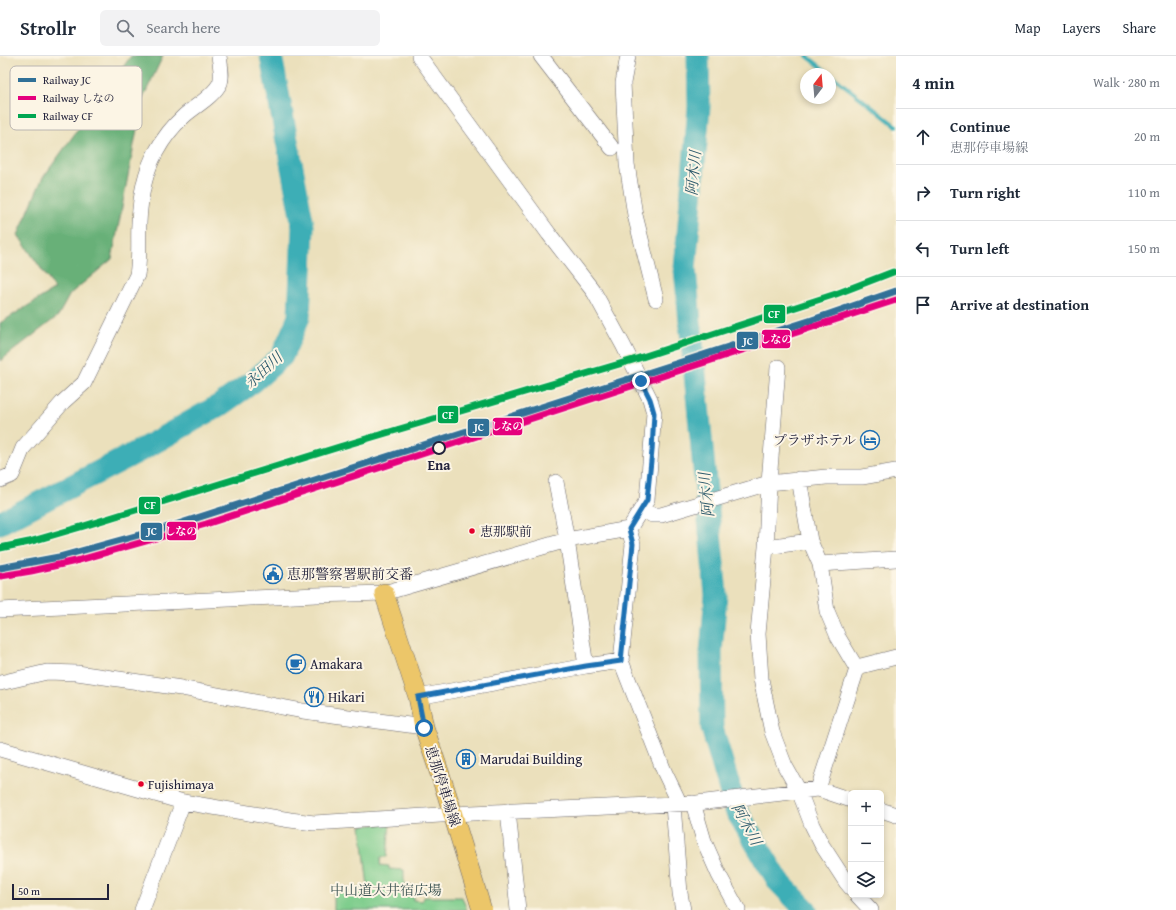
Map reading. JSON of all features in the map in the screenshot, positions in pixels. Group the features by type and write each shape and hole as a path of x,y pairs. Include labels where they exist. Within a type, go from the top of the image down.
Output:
{"main road":[{"name":"恵那停車場線","path":"384,593 418,697 424,728 482,910"}],"street":[{"path":"0,480 12,474 23,448 63,402 84,383 137,275 139,262 139,224 142,199 147,174 155,153 168,134 183,117 213,93 221,82 219,56"},
{"path":"0,610 384,593 552,546 567,540 629,529 647,500 654,413 650,399 594,292 544,228 419,56"},
{"path":"541,56 612,148"},
{"path":"628,56 623,83 628,164 635,215 656,299"},
{"path":"778,367 768,482 766,547 758,634 761,679 772,732 785,766 799,791 812,825 822,845 848,884"},
{"path":"642,509 652,515 661,515 768,482 799,479 862,477 896,471"},
{"path":"799,479 810,541 820,564 827,611 838,637 857,669"},
{"path":"556,482 567,540 586,666"},
{"path":"629,529 633,544 621,661 664,771 678,798 673,805 680,893 683,910"},
{"path":"766,547 810,541"},
{"path":"820,564 896,559"},
{"path":"818,790 857,669 861,666 896,657"},
{"path":"418,697 621,661"},
{"path":"0,683 47,672 77,674 181,688 303,711 424,728"},
{"path":"0,749 183,802 314,823 452,814 673,805 818,790 848,799"},
{"path":"142,910 183,802"},
{"path":"694,803 704,841 719,875 738,910"},
{"path":"884,811 896,815"},
{"path":"508,812 518,910"},
{"path":"860,898 870,910"}],"green space":[{"path":"131,56 163,56 142,103 142,66 124,66"},
{"path":"77,130 137,130 112,259 70,294 58,316 0,361 0,323 55,289 18,235 42,179"},
{"name":"中山道大井宿広場","path":"390,823 387,857 381,857 380,865 389,866 389,869 404,870 404,885 414,886 413,900 422,901 423,897 462,897 467,910 334,910 334,891 368,887 361,826"}],"waterway":[{"name":"永田川","path":"0,523 141,450 220,405 254,381 282,356 299,317 303,226 271,56"},
{"name":"阿木川","path":"698,56 699,107 685,269 716,595 711,652 712,728 736,810 779,882 806,910"},
{"path":"807,56 822,68"},
{"path":"836,79 896,126"}],"rail line":[{"name":"CF","path":"0,548 29,542 84,526 339,447 633,360 836,294 893,272"},
{"name":"JC","path":"0,568 59,557 175,525 812,320 896,291"},
{"name":"しなの","path":"1,576 76,561 206,524 896,300"}],"place":[{"name":"プラザホテル","path":"870,440"},
{"name":"Ena","path":"439,448"},
{"name":"恵那駅前","path":"472,531"},
{"name":"恵那警察署駅前交番","path":"273,574"},
{"name":"Amakara","path":"296,664"},
{"name":"Hikari","path":"314,697"},
{"name":"Marudai Building","path":"466,759"},
{"name":"Fujishimaya","path":"141,784"}],"route":[{"path":"424,728 418,697 621,661 633,544 629,529 647,500 652,451 654,413 650,399 641,381"}]}
